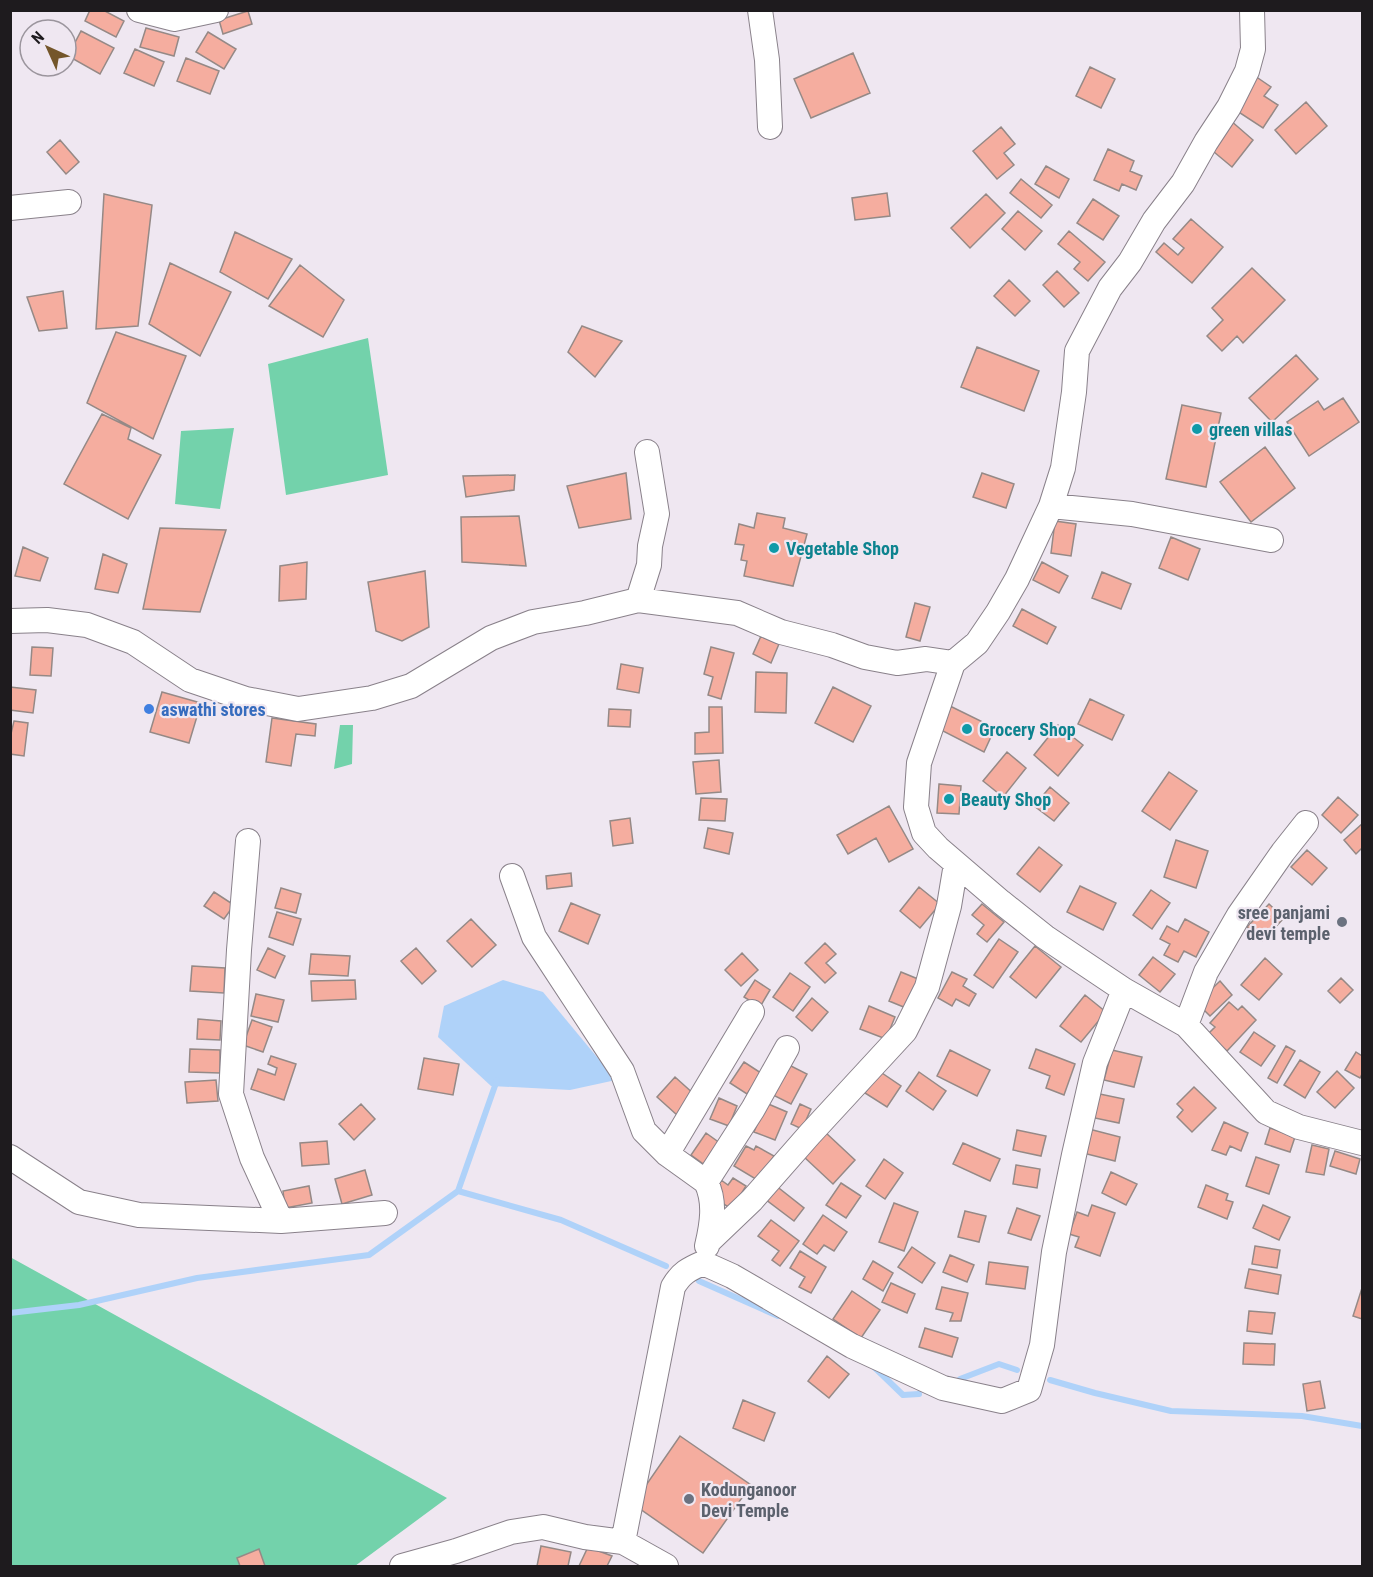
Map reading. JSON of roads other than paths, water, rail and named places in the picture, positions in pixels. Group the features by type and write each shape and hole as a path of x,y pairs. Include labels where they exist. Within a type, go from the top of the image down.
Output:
{"street":[{"path":"139,10 174,19 216,10"},
{"path":"760,10 767,60 770,127"},
{"path":"1252,10 1252,49 1247,71 1229,107 1183,183 1154,221 1130,262 1110,288 1077,351 1074,392 1064,458 1051,506 1017,579 998,612 977,643 953,663 919,763 916,807 924,833 956,864 1045,937 1124,990 1186,1025 1266,1112 1299,1127 1362,1143"},
{"path":"10,208 69,202"},
{"path":"638,600 649,565 650,546 657,514 647,452"},
{"path":"1051,506 1132,514 1271,540"},
{"path":"10,621 47,620 87,625 133,642 190,680 246,699 298,709 372,698 411,686 491,638 533,622 585,613 638,600 737,613 781,632 832,645 865,657 897,663 926,659 953,663"},
{"path":"1186,1025 1206,972 1239,915 1306,823"},
{"path":"248,841 231,1094 252,1158 281,1221"},
{"path":"623,1542 673,1287 679,1277 705,1252 905,1031 927,987 949,906 956,864"},
{"path":"513,876 534,937 622,1071 644,1131 667,1154 706,1182 710,1191 712,1208 705,1252"},
{"path":"705,1252 732,1275 852,1346 943,1388 1002,1401 1029,1390 1042,1345 1054,1252 1095,1063 1124,990"},
{"path":"667,1154 752,1012"},
{"path":"706,1182 753,1109 788,1048"},
{"path":"10,1157 79,1202 139,1215 281,1221 385,1213"},
{"path":"402,1566 511,1532 543,1527 585,1537 623,1542 659,1565"}],"water":[{"path":"503,980 543,992 616,1080 570,1090 491,1086 438,1037 444,1006"}],"waterway":[{"path":"10,1313 79,1305 197,1278 369,1255 458,1191 497,1080"},
{"path":"458,1191 561,1220 666,1266"},
{"path":"699,1281 778,1316"},
{"path":"960,1379 999,1364 1017,1370"},
{"path":"874,1367 903,1395 919,1394"},
{"path":"1050,1380 1171,1411 1302,1416 1362,1426"}],"place":[{"name":"green villas","path":"1197,429"},
{"name":"Vegetable Shop","path":"774,548"},
{"name":"aswathi stores","path":"149,709"},
{"name":"Grocery Shop","path":"967,729"},
{"name":"Beauty Shop","path":"949,799"},
{"name":"sree panjami devi temple","path":"1342,922"},
{"name":"Kodunganoor Devi Temple","path":"689,1499"}]}
